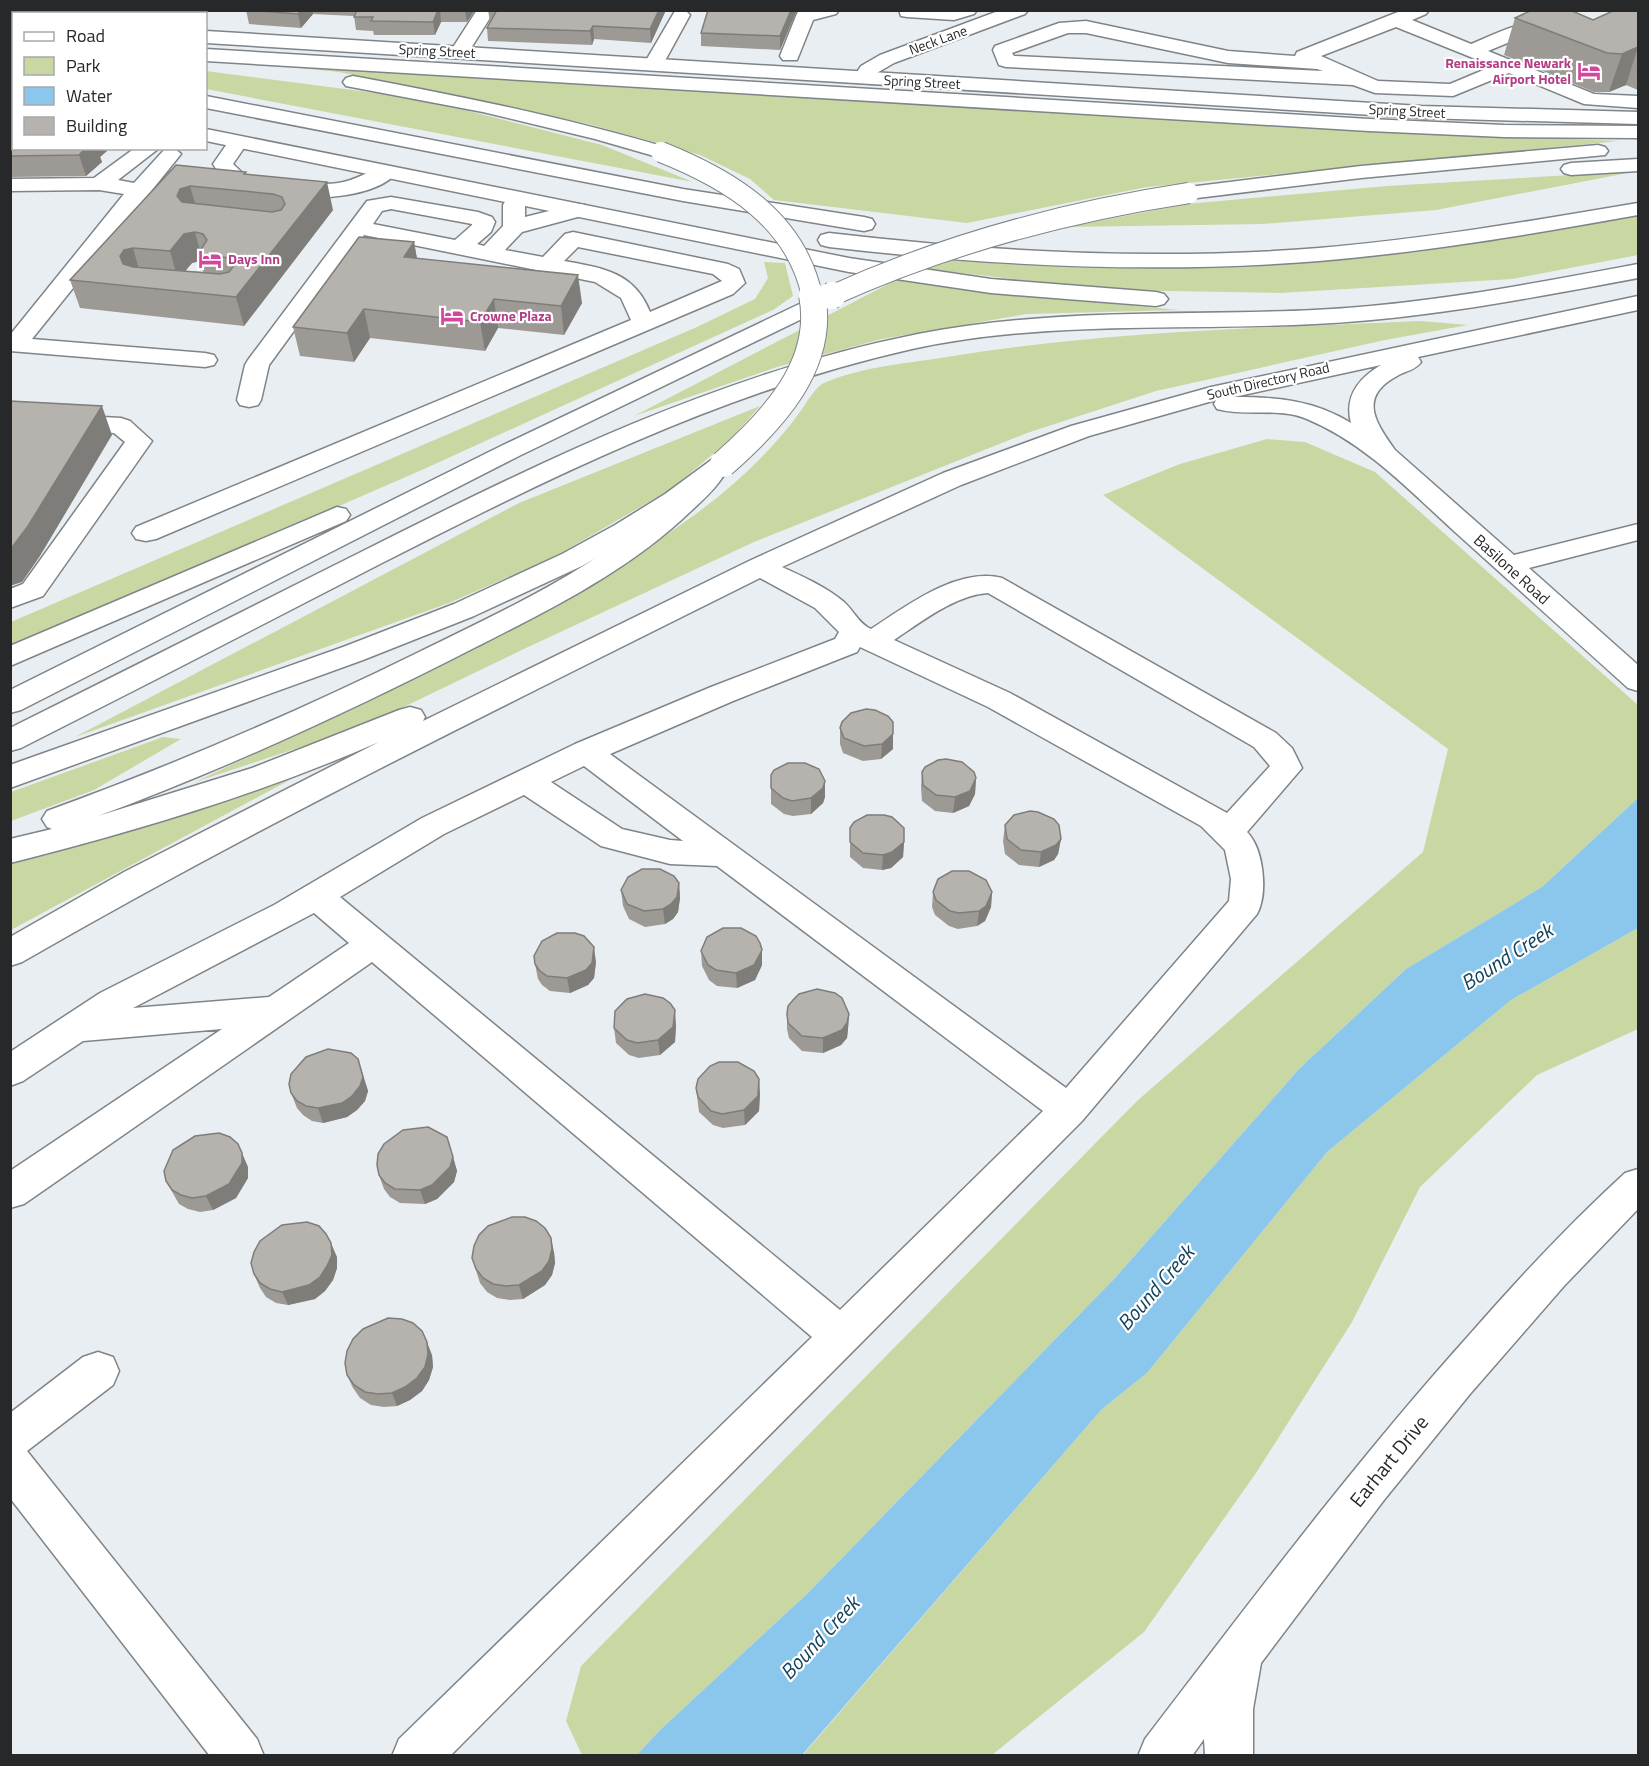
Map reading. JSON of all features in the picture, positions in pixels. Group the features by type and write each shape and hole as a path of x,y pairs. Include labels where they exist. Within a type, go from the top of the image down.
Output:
{"main road":[{"path":"459,52 486,10"},
{"path":"751,71 790,56 805,16 830,10"},
{"path":"907,12 954,14 968,10"},
{"name":"Neck Lane","path":"863,78 868,70 887,59 1019,10"},
{"path":"1420,10 1304,56 1376,87 1453,90 1508,67"},
{"path":"681,15 654,64 710,76 787,82 833,93"},
{"path":"1396,21 1591,100 1638,102"},
{"path":"1470,51 1534,26 1564,37"},
{"path":"1320,63 1131,51 1006,61 1002,50 1066,27 1086,27 1131,51 1356,79"},
{"name":"Spring Street","path":"207,37 1443,114 1638,118"},
{"path":"207,55 1381,126 1515,131 1638,132"},
{"path":"790,56 806,74"},
{"path":"10,835 104,802 263,736 370,688 472,638 550,596 642,539 683,505 772,418 800,376 813,334 813,294 800,257 782,231 760,208 723,181 661,152 601,134 455,100 343,80 207,64"},
{"path":"207,102 651,189 847,222 955,234 1026,238 1125,241 1217,239"},
{"path":"207,120 778,233 923,251 1030,259 1189,261 1321,254 1444,240 1638,209"},
{"path":"207,135 901,273 1019,289 1141,298 1292,302 1404,297 1544,285 1638,271"},
{"path":"238,142 223,164 254,189"},
{"path":"10,703 510,451 831,296 910,261 1012,228 1102,207 1189,193 1372,171 1638,147"},
{"path":"99,184 145,150"},
{"path":"161,150 176,151"},
{"path":"176,151 143,186 15,345 206,360"},
{"path":"1189,193 1638,165"},
{"path":"207,179 254,189 314,191 356,188 386,172"},
{"path":"10,185 143,186 176,181"},
{"path":"1616,192 1638,188"},
{"path":"513,197 514,227"},
{"path":"249,400 257,365 349,255 360,228 375,206 382,203 467,217 484,222 483,227 460,248"},
{"path":"429,264 468,263 489,254 514,227 577,210"},
{"path":"360,228 548,265 616,281 632,297 641,319 646,322"},
{"path":"146,533 725,289 734,283 735,279 731,274 720,269 573,239 548,265"},
{"path":"10,741 529,477 675,415 816,366 920,340 1014,326 1105,320 1293,318 1394,312 1465,303 1638,271"},
{"name":"South Directory Road","path":"908,498 1049,441 1247,385 1638,303"},
{"path":"1386,456 1367,428 1362,412 1362,396 1373,380 1396,367 1474,349 1531,326"},
{"path":"1114,421 1222,404 1276,404 1326,418 1386,456"},
{"path":"10,420 121,426 138,441 33,590 10,599"},
{"path":"10,657 418,480 510,451"},
{"name":"Basilone Road","path":"1386,456 1638,681"},
{"path":"10,777 374,646 490,599 618,534 688,490 723,464"},
{"path":"10,953 136,881 276,807 759,567 908,498"},
{"path":"10,851 180,803 335,748 424,711 843,520 908,498"},
{"path":"1508,565 1638,532"},
{"path":"428,1751 840,1336 1069,1110 1245,905 1246,879 1240,845 1212,818 999,700 863,636 818,596 799,584 759,567"},
{"path":"10,1071 112,1003 286,914 434,826 586,752 722,694 847,645 971,586 990,584 1007,591 1265,740 1281,756 1286,768 1228,833"},
{"path":"586,752 1069,1110"},
{"path":"526,781 612,838 669,852 725,855"},
{"path":"316,896 840,1336"},
{"path":"10,1192 373,944"},
{"path":"77,1027 276,1010"},
{"name":"Earhart Drive","path":"1162,1755 1361,1493 1465,1369 1592,1229 1638,1185"},
{"path":"10,1439 98,1371"},
{"path":"10,1463 240,1755"},
{"path":"1229,1755 1227,1729 1230,1699 1241,1652"}],"green space":[{"path":"239,62 1329,129 1619,141 1147,187 967,223 774,200 750,179 700,155 589,124 339,72"},
{"path":"207,71 422,99 602,145 693,182 207,89"},
{"path":"1638,171 1436,210 1263,224 1067,227 1187,204 1387,186"},
{"path":"1638,215 1638,255 1512,279 1280,293 1108,290 926,269 950,258 1102,267 1260,265 1418,252"},
{"path":"764,262 785,263 793,296 773,310 424,469 11,649 11,622 697,327 755,299 768,278"},
{"path":"898,279 956,289 1179,310 1026,314 882,339 777,367 634,416"},
{"path":"1421,321 1468,325 1385,340 1156,391 1027,433 754,542 362,727 195,782 387,692 513,628 635,556 693,516 737,481 777,441 815,391 826,382 856,372 888,366 1069,341 1186,332"},
{"path":"760,406 731,439 671,489 556,556 449,603 75,737 519,503"},
{"path":"1267,439 1305,442 1375,472 1638,705 1638,798 1542,887 1406,969 1299,1069 1115,1278 808,1593 659,1731 637,1755 582,1755 566,1721 581,1666 1137,1101 1423,852 1448,749 1103,495 1180,464"},
{"path":"163,737 181,739 94,790 11,821 11,792"},
{"path":"297,776 11,930 11,863 47,855"},
{"path":"1638,928 1638,1029 1537,1075 1420,1187 1352,1322 1256,1473 1144,1632 992,1755 802,1756 1102,1409 1147,1373 1327,1152 1511,1000"}],"water":[{"name":"Bound Creek","path":"1638,798 1638,928 1511,1000 1327,1152 1147,1373 1102,1409 802,1755 637,1755 659,1731 808,1593 1115,1278 1299,1069 1406,969 1542,887"}],"building":[{"path":"249,10 301,10 298,14"},
{"path":"357,10 438,10 433,22 371,21 373,17 354,17"},
{"path":"497,10 659,10 650,29 593,26 590,31 487,28"},
{"path":"708,10 791,10 780,36 701,33"},
{"path":"1532,10 1570,10 1593,20 1615,10 1638,10 1638,47 1622,54 1607,53 1515,18"},
{"path":"10,126 12,126 12,150 84,150 79,155 10,156"},
{"path":"176,165 327,182 236,297 70,280","holes":["190,186 273,194 282,197 285,204 281,210 272,212 182,202 177,196 180,189","195,232 203,234 207,240 198,254 230,258 235,264 229,272 220,274 133,267 123,264 120,256 124,250 133,248 170,251 184,234"]},
{"path":"359,237 414,242 404,257 578,275 561,306 494,299 480,322 364,309 347,333 293,327"},
{"path":"10,401 102,406 28,526 10,550"},
{"path":"866,709 888,716 893,722 893,734 882,744 864,746 844,738 840,728 842,722 851,713"},
{"path":"938,760 962,762 974,772 976,778 970,791 955,797 936,795 923,785 922,772 925,767"},
{"path":"788,763 805,763 819,769 825,781 823,788 811,798 792,801 783,798 771,788 771,775 774,770"},
{"path":"1030,811 1054,819 1059,825 1061,839 1056,845 1041,852 1021,850 1007,839 1005,825 1014,815"},
{"path":"867,815 892,817 904,828 904,842 892,852 883,855 863,853 850,842 850,828 854,822"},
{"path":"642,869 660,869 674,876 679,883 677,897 671,904 663,909 644,911 627,904 621,890 628,877"},
{"path":"952,871 969,871 986,880 992,892 986,906 979,911 959,913 950,911 936,900 933,892 938,879"},
{"path":"723,928 741,928 756,936 762,950 754,965 736,973 716,970 708,965 701,951 707,937"},
{"path":"557,933 575,933 584,936 594,947 592,963 586,970 567,978 547,976 539,970 534,956 542,941"},
{"path":"817,989 835,993 842,998 849,1014 842,1030 823,1038 802,1036 788,1023 788,1006 793,1000 799,994"},
{"path":"645,994 663,998 670,1003 675,1010 673,1027 658,1040 637,1043 627,1040 614,1028 615,1011 627,999"},
{"path":"328,1049 351,1053 358,1059 363,1077 360,1086 342,1103 318,1108 306,1106 297,1101 291,1093 289,1084 291,1074 306,1057"},
{"path":"719,1062 738,1062 754,1071 759,1079 758,1096 744,1110 722,1114 711,1111 698,1097 696,1088 698,1079 710,1066"},
{"path":"428,1127 447,1137 453,1157 450,1167 432,1185 420,1190 395,1189 385,1183 379,1175 377,1165 378,1154 384,1144 403,1130"},
{"path":"219,1133 230,1137 238,1144 242,1153 242,1163 229,1184 206,1196 192,1198 172,1190 166,1181 164,1171 173,1150 195,1136"},
{"path":"512,1217 525,1217 545,1228 551,1238 552,1249 549,1261 542,1271 519,1285 493,1284 483,1278 476,1269 472,1258 474,1246 479,1235 488,1226"},
{"path":"307,1222 319,1226 331,1243 332,1255 320,1277 309,1285 282,1292 260,1283 251,1263 260,1241 282,1225"},
{"path":"388,1318 413,1323 422,1331 427,1342 428,1354 425,1367 417,1378 392,1393 365,1392 354,1385 347,1375 345,1363 347,1351 353,1339 363,1329"}],"place":[{"name":"Renaissance Newark Airport Hotel","path":"1589,71"},
{"name":"Days Inn","path":"210,259"},
{"name":"Crowne Plaza","path":"452,316"}]}
